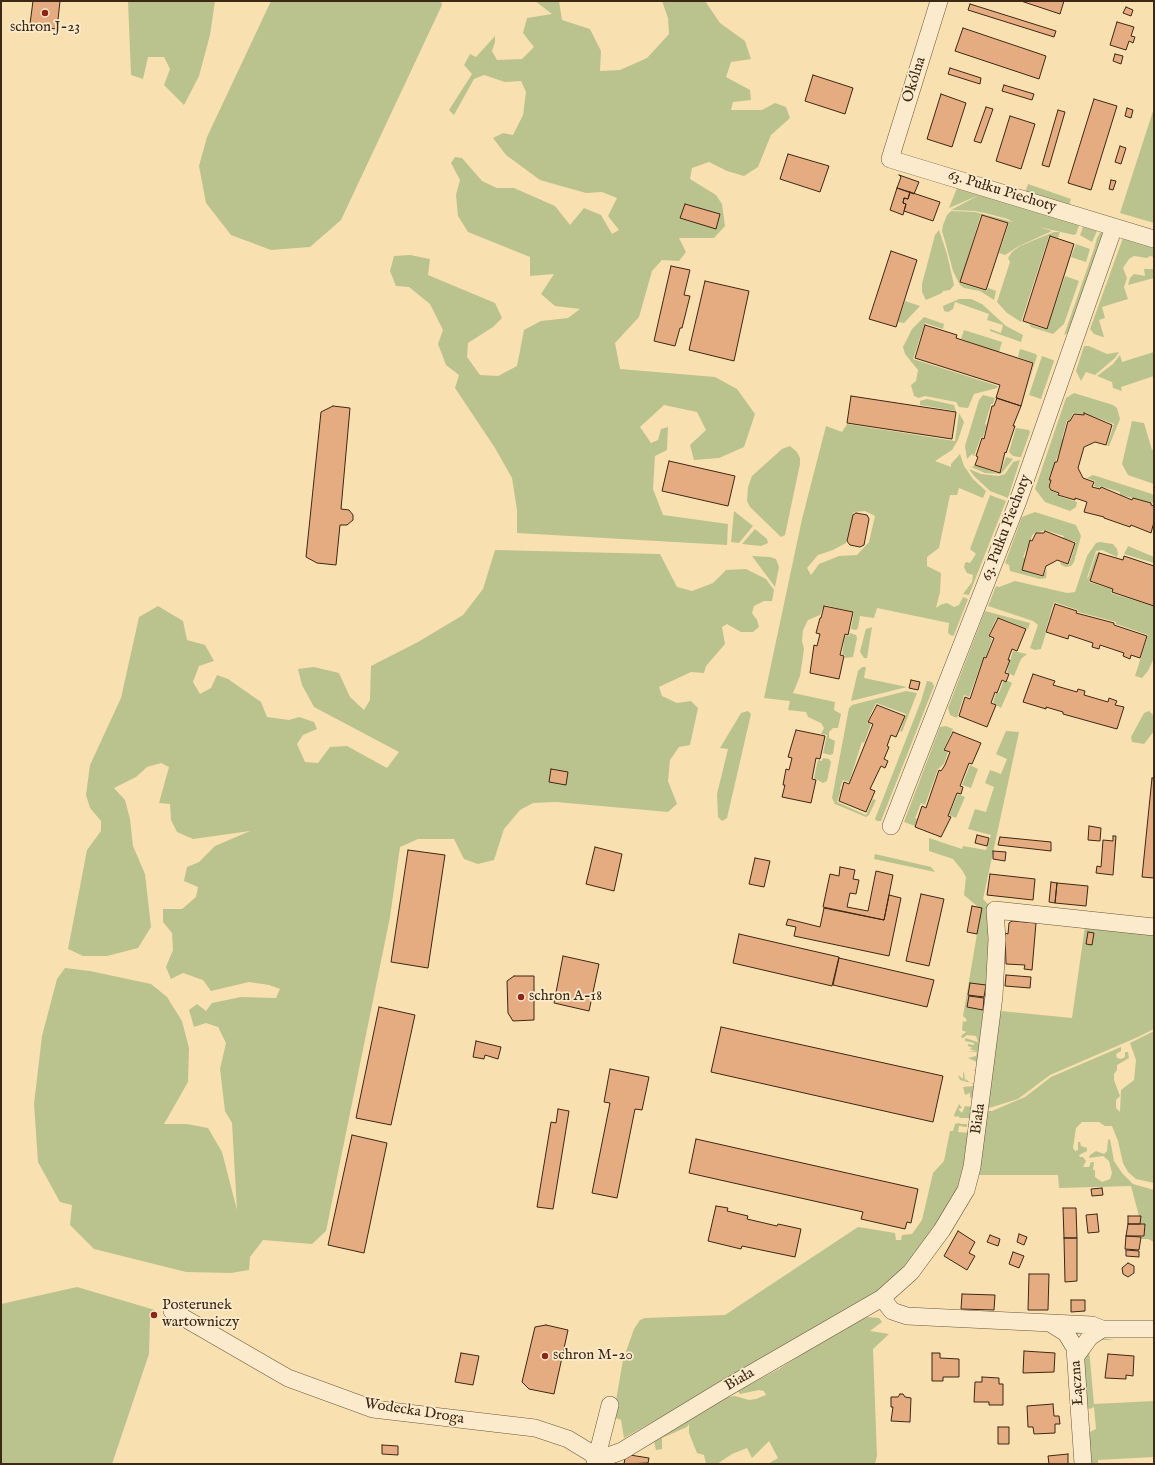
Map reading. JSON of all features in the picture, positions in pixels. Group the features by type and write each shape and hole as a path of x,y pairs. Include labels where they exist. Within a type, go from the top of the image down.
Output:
{"street":[{"name":"Okólna","path":"890,159 939,1"},
{"name":"63. Pułku Piechoty","path":"890,159 1154,239"},
{"name":"63. Pułku Piechoty","path":"890,826 1018,501 1114,227"},
{"name":"Biała","path":"596,1462 622,1451 721,1391 882,1298 911,1272 942,1230 963,1198 969,1184 994,996 997,939 995,910 1154,927"},
{"path":"882,1298 892,1311 907,1316 1092,1325 1102,1329 1154,1329"},
{"name":"Wodecka Droga","path":"172,1311 288,1378 373,1409 535,1428 568,1439 591,1453 596,1462"},
{"name":"Łączna","path":"1040,1322 1054,1324 1066,1333 1074,1344 1083,1464"},
{"path":"1076,1356 1090,1337 1102,1329"},
{"path":"596,1462 610,1405"}],"green space":[{"path":"128,1 215,1 210,35 199,76 184,105 164,85 170,69 164,57 148,57 143,79 131,75"},
{"path":"271,1 441,1 442,5 341,220 310,247 271,250 231,235 206,203 199,166 207,137"},
{"path":"535,1 559,1 562,20 590,29 601,51 600,71 620,70 647,58 669,34 668,18 662,1 705,1 720,23 745,41 751,59 731,62 726,77 750,90 751,100 733,102 731,110 762,110 775,103 786,107 790,118 771,135 758,167 744,176 727,171 709,162 692,168 690,179 716,195 722,204 725,226 714,238 679,238 686,252 679,261 662,260 652,271 639,317 615,343 620,369 715,377 737,389 755,414 744,447 719,458 694,460 690,445 706,430 697,412 664,405 640,427 651,443 658,440 661,429 668,427 667,450 655,456 653,489 663,515 728,524 727,545 517,533 517,510 512,478 495,448 455,388 459,375 446,365 438,344 443,330 430,304 409,287 396,286 390,271 394,256 410,255 430,259 428,275 495,303 502,318 493,327 468,343 467,357 480,375 498,376 517,366 524,330 541,321 568,318 580,309 555,306 541,294 554,274 530,276 530,257 468,232 458,216 456,195 460,180 451,163 455,157 462,158 482,181 497,188 514,188 555,206 570,225 584,208 601,215 612,234 619,230 608,216 617,198 602,192 586,193 540,180 506,155 493,138 503,133 513,135 523,115 526,92 521,81 505,82 484,75 474,79 454,115 449,110 472,74 464,65 470,54 476,57 495,36 492,51 497,60 522,59 534,47 523,33 527,18 552,14"},
{"path":"1154,108 1154,223 1120,213"},
{"path":"1028,184 1071,199 1069,206 1025,193"},
{"path":"957,188 1080,223 1076,234 1074,235 1039,227 1052,231 1019,246 1005,255 999,253 1009,223 981,214 960,283 987,291 988,288 996,291 994,300 980,291 964,288 960,285 953,271 942,231 943,225 947,215 951,211 975,212 1013,222 1008,219 975,211 951,210 979,195 949,208"},
{"path":"1084,224 1098,229 1092,242 1080,235"},
{"path":"939,230 947,254 954,285 950,290 943,291 942,293 926,300 922,292 922,284 935,235"},
{"path":"1101,231 1103,235 1069,332 1064,335 1097,238"},
{"path":"1054,232 1060,232 1058,238 1049,236 1021,322 1007,313 997,302 1010,262 1008,258 1012,252 1020,246"},
{"path":"1123,238 1154,246 1154,257 1150,256 1147,258 1134,256 1129,259 1123,268 1127,278 1124,287 1128,299 1102,307 1105,318 1099,320 1103,337 1094,334 1090,329"},
{"path":"1076,244 1090,249 1086,262 1071,257"},
{"path":"1144,269 1154,269 1154,278 1128,285 1130,278 1134,274 1145,276"},
{"path":"1065,276 1079,281 1064,324 1053,334 1031,327 1029,324 1047,330"},
{"path":"959,299 971,299 982,304 1006,326 1023,335 1021,342 990,331 990,329 1001,333 1003,325 987,320 989,314 955,302 953,309 948,312 944,311 943,306"},
{"path":"905,301 920,306 904,323 898,322"},
{"path":"924,317 944,324 943,329 925,323 913,359 998,386 997,388 974,394 968,408 959,407 956,402 925,396 919,398 914,396 911,385 916,381 918,370 905,354 903,347 912,329"},
{"path":"964,330 1002,342 999,352 961,339"},
{"path":"1084,346 1089,346 1107,354 1119,352 1115,358 1095,375 1086,372 1081,381 1076,371"},
{"path":"1020,349 1036,354 1037,356 1026,391 1034,363 1018,357"},
{"path":"1154,352 1154,376 1121,387 1122,391 1113,388 1112,382 1097,376 1113,364 1120,355 1122,362"},
{"path":"1042,356 1054,361 1041,399 1029,395"},
{"path":"1074,393 1113,405 1117,408 1120,419 1109,446 1107,446 1114,424 1084,413 1073,413 1070,420 1067,420 1062,439 1064,440 1048,480 1050,481 1048,488 1058,494 1058,496 1077,502 1076,507 1070,511 1045,502 1035,489 1066,398"},
{"path":"983,395 995,398 993,404 991,404 983,437 981,437 974,456 972,454 967,459 965,446 979,400"},
{"path":"927,399 954,405 956,411 920,405 920,401"},
{"path":"959,413 964,422 958,440 952,450 935,461 951,467 951,464 960,454 964,466 973,479 986,491 983,498 959,488 957,495 950,495 939,548 927,557 927,566 941,573 940,592 936,608 947,603 954,607 959,605 963,597 968,599 954,635 952,636 948,633 949,623 877,608 874,618 860,616 858,628 856,630 851,629 854,612 824,605 820,615 808,620 803,630 802,641 804,649 800,676 793,693 835,702 834,710 841,714 838,728 833,728 829,732 829,738 835,741 833,754 830,755 823,753 827,735 821,734 824,728 821,723 808,717 806,712 788,710 790,701 764,698 802,519 826,426 842,432 847,424 955,441","holes":["865,511 875,516 869,542 857,555 839,556 819,564 811,575 807,568 818,555 833,550 846,543 854,512"]},
{"path":"1132,421 1144,423 1152,450 1154,449 1154,484 1128,475 1122,464"},
{"path":"1016,428 1029,430 1030,432 1021,457 1013,456 1009,452"},
{"path":"790,446 797,452 800,458 800,464 785,535 781,537 750,507 747,501 748,487 752,476 782,449"},
{"path":"1006,457 1013,459 1001,474"},
{"path":"1020,460 1008,498 990,491 974,476 969,469 981,474 999,476 1005,474 1013,462"},
{"path":"974,465 1000,474 985,473 969,466 973,467"},
{"path":"1093,475 1152,494 1154,496 1154,505 1153,503 1120,495 1120,492 1100,486 1099,488 1094,486 1095,481 1087,478"},
{"path":"990,495 1006,501 969,595 963,594 972,582 973,575 967,573 964,567 965,563 970,563 976,554 970,549"},
{"path":"734,511 753,526 739,543 731,542"},
{"path":"1035,512 1076,525 1081,536 1074,562 1071,566 1066,567 1061,565 1060,562 1069,565 1076,542 1063,538 1064,536 1045,530 1033,534 1023,557 1025,558 1022,570 1043,577 1047,569 1046,578 1040,579 1010,571 1009,565 1005,563 1022,517"},
{"path":"755,529 767,539 768,543 761,546 742,544"},
{"path":"1100,542 1113,544 1117,549 1118,554 1117,557 1102,550 1096,551 1087,578 1096,554 1099,552 1089,582 1112,589 1111,593 1154,606 1154,658 1148,671 1142,678 1135,676 1148,635 1116,624 1116,622 1078,612 1078,610 1054,602 1041,649 1035,650 1030,648 1038,625 1033,621 988,606 996,586 999,587 1015,581 1067,593 1075,592 1087,556 1096,543"},
{"path":"1128,546 1154,557 1154,563 1124,554"},
{"path":"495,550 660,554 677,587 692,591 713,583 726,570 746,569 766,579 774,590 772,601 764,601 754,606 752,613 757,620 759,627 753,632 741,632 727,624 722,627 725,644 706,666 704,673 691,672 659,687 662,696 677,703 691,701 698,708 690,745 679,747 670,760 668,781 677,804 668,812 556,802 533,803 520,810 504,829 494,860 478,864 464,859 454,839 418,839 400,847 390,917 326,1231 312,1244 263,1240 250,1257 249,1270 231,1273 186,1272 94,1249 70,1225 72,1205 60,1202 38,1162 34,1104 42,1036 57,979 65,968 90,971 151,984 167,997 182,1021 189,1048 188,1082 164,1124 187,1124 208,1128 222,1152 237,1210 232,1123 225,1111 220,1069 226,1043 218,1027 206,1023 194,1027 189,1010 197,1004 206,1011 212,1003 241,997 276,998 280,989 269,985 249,982 211,991 203,980 183,973 171,979 166,967 173,950 172,933 163,922 163,909 182,909 196,897 198,887 184,881 187,867 199,862 215,846 250,831 193,839 177,832 171,820 170,804 159,803 169,767 161,763 147,767 136,777 114,788 125,800 130,819 133,846 145,874 151,927 138,948 107,956 83,956 68,949 87,850 101,831 101,821 90,808 86,795 90,765 121,698 139,617 158,606 183,621 187,640 205,645 214,661 199,666 193,682 200,694 211,688 217,675 228,679 261,702 267,717 289,720 299,717 314,722 317,729 303,735 297,744 305,762 318,763 330,747 347,746 387,768 399,752 314,707 302,685 298,669 314,667 339,673 350,697 364,710 370,700 371,666 418,642 463,615 483,589"},
{"path":"752,556 770,557 776,559 779,567 775,587"},
{"path":"985,611 1030,623 1028,629 997,617 988,636 992,639 986,657 984,656 969,697 964,695 957,718 950,715 948,708"},
{"path":"872,627 867,658 864,658 860,652 865,632 866,629"},
{"path":"850,633 856,635 857,638 853,657 845,658 845,655 842,655 845,636 849,636"},
{"path":"1013,651 1027,654 1021,659 1014,676 1007,672"},
{"path":"862,667 866,667 864,678 907,687 851,701 858,671"},
{"path":"927,681 932,682 934,686 881,821 877,821 875,819 921,701"},
{"path":"1008,681 1012,683 1001,708 993,703 996,693 999,693 1003,682"},
{"path":"906,691 917,693 902,732 900,731 906,714 876,703 867,722 871,724 864,743 862,742 849,782 843,780 840,789 837,802 866,815 873,799 876,800 869,815 866,817 835,804 832,798 849,708 852,705"},
{"path":"748,711 751,714 727,818 722,821 718,817 717,794 728,749 720,748 741,713"},
{"path":"1149,711 1154,716 1154,731 1144,744 1132,742 1131,737 1144,713"},
{"path":"946,726 953,729 943,750 948,752 944,764 938,769 925,805 921,803 915,818 917,819 915,826 904,822 940,727"},
{"path":"1006,731 1019,732 983,899 994,910 970,1159 957,1198 896,1278 857,1306 624,1438 621,1420 615,1418 614,1412 623,1360 634,1329 640,1320 645,1318 725,1315 858,1227 895,1233 896,1240 901,1240 902,1235 912,1234 922,1220 933,1173 944,1161 950,1131 953,1131 955,1124 959,1123 967,1124 967,1127 959,1126 958,1132 970,1133 972,1118 960,1118 958,1116 955,1117 954,1115 959,1104 962,1108 958,1109 962,1113 965,1106 972,1107 972,1098 970,1098 970,1093 965,1095 963,1087 974,1086 974,1084 970,1083 975,1083 976,1071 973,1070 977,1070 979,1063 968,1058 976,1056 977,1052 966,1051 976,1051 969,1049 973,1048 968,1046 968,1044 974,1045 974,1043 965,1041 965,1038 978,1042 976,1036 967,1035 963,1038 961,1037 966,1032 962,1030 963,1021 965,1022 967,1020 963,1016 977,934 978,907 964,895 966,877 962,870 953,859 929,851 929,838 962,849 963,846 986,850 991,835 968,829 975,809 986,812 994,787 985,783 990,770 1001,774 1007,759 996,754"},
{"path":"823,758 829,759 831,762 827,781 823,783 814,778 818,760 822,761"},
{"path":"970,765 978,769 971,788 962,785"},
{"path":"958,794 965,797 956,818 949,815"},
{"path":"875,854 931,867 935,872 874,859"},
{"path":"1085,926 1154,933 1154,1029 1050,1075 1018,1099 986,1109 1001,1011 1072,1018"},
{"path":"1154,1031 1154,1183 1136,1179 1128,1172 1123,1163 1118,1141 1112,1126 1105,1126 1099,1122 1082,1122 1076,1128 1073,1148 1075,1151 1078,1150 1078,1142 1080,1142 1081,1146 1087,1148 1087,1151 1079,1155 1086,1161 1083,1167 1089,1167 1091,1162 1094,1162 1093,1170 1095,1170 1095,1177 1102,1182 1110,1179 1112,1173 1109,1161 1103,1156 1089,1158 1090,1155 1096,1151 1104,1154 1107,1151 1108,1140 1110,1139 1114,1161 1122,1173 1133,1184 1154,1190 1154,1242 1148,1239 1141,1239 1141,1237 1144,1236 1145,1225 1140,1224 1141,1216 1139,1216 1131,1186 1059,1188 1058,1175 979,1175 985,1111 992,1111 1025,1097 1051,1077 1121,1047 1121,1051 1116,1054 1117,1058 1121,1059 1125,1057 1125,1052 1128,1052 1129,1058 1117,1065 1117,1070 1114,1074 1114,1080 1120,1096 1116,1100 1116,1108 1120,1112 1121,1090 1134,1080 1136,1060 1130,1043"},
{"path":"964,1072 965,1081 966,1079 970,1083 960,1080 958,1075 963,1079"},
{"path":"77,1287 155,1310 150,1318 149,1354 112,1464 1,1464 1,1304"},
{"path":"868,1317 879,1318 882,1322 870,1331 889,1334 873,1349 877,1456 875,1464 768,1464 778,1458 769,1441 752,1458 747,1448 732,1454 717,1464 706,1464 704,1455 697,1453 689,1433 689,1424 687,1427 662,1438 662,1449 656,1450 654,1441 727,1397 735,1396 749,1400 766,1395 764,1391 759,1390 740,1394 738,1391 779,1369 827,1338 832,1337 857,1319"},
{"path":"1101,1338 1115,1340 1100,1340 1089,1349 1094,1404 1154,1401 1154,1457 1098,1460 1098,1464 1088,1464 1088,1433 1096,1429 1094,1407 1090,1409 1087,1408 1081,1367 1088,1347"}],"building":[{"name":"schron J-23","path":"33,1 60,1 57,29 37,27 30,24"},
{"path":"1021,1 1064,1 1060,14"},
{"path":"970,4 1056,31 1054,37 968,10"},
{"path":"1126,7 1133,10 1131,16 1123,13"},
{"path":"1117,22 1134,27 1131,36 1135,37 1133,43 1129,41 1126,50 1110,45"},
{"path":"963,28 1046,56 1039,79 955,51"},
{"path":"1115,54 1123,56 1121,64 1113,61"},
{"path":"950,68 981,78 980,84 948,74"},
{"path":"813,75 853,88 845,114 805,101"},
{"path":"1004,85 1034,94 1032,100 1002,91"},
{"path":"941,94 966,103 952,147 927,139"},
{"path":"1094,99 1117,106 1091,190 1068,183"},
{"path":"986,107 993,109 981,143 974,141"},
{"path":"1127,108 1133,110 1131,118 1125,116"},
{"path":"1058,110 1065,112 1049,167 1042,165"},
{"path":"1010,116 1035,124 1021,169 996,161"},
{"path":"1120,146 1126,148 1121,164 1115,162"},
{"path":"788,154 829,166 820,192 780,179"},
{"path":"899,175 919,182 914,194 897,188 901,177"},
{"path":"1111,180 1116,181 1113,190 1109,189"},
{"path":"897,188 910,192 908,199 904,198 903,203 906,204 903,215 890,210"},
{"path":"910,192 940,202 933,221 904,211 906,204 903,203 904,198 908,199"},
{"path":"685,204 720,214 716,229 680,218"},
{"path":"982,215 1008,223 986,290 960,282"},
{"path":"1050,236 1074,244 1047,329 1023,321"},
{"path":"891,251 917,260 896,327 869,319"},
{"path":"671,266 690,270 684,295 690,296 682,328 680,328 675,346 654,341"},
{"path":"705,281 749,291 734,361 689,350"},
{"path":"925,325 957,335 956,338 1033,363 1021,406 996,398 1000,385 915,358"},
{"path":"851,396 956,412 952,439 847,423"},
{"path":"997,398 1021,406 1013,426 1015,426 1006,453 1005,452 1000,473 975,465 978,457 976,456 982,438 984,439 992,406 994,406"},
{"path":"333,406 350,408 341,509 349,510 353,515 353,520 347,525 340,525 336,565 317,563 306,557 321,412"},
{"path":"1084,413 1112,425 1106,445 1095,442 1084,447 1078,468 1083,478 1094,482 1092,487 1100,489 1101,487 1132,500 1133,498 1151,503 1151,505 1154,506 1154,522 1151,533 1131,525 1130,527 1104,517 1084,512 1087,502 1058,495 1059,493 1051,490 1049,487 1051,480 1049,480 1055,462 1057,462 1068,421 1070,421 1074,414 1084,415"},
{"path":"669,461 735,476 728,506 662,491"},
{"path":"856,513 867,515 869,519 864,545 860,547 850,545 847,541 853,515"},
{"path":"1045,531 1075,543 1068,564 1057,560 1046,566 1043,576 1022,570 1030,540 1032,541 1036,533 1044,533"},
{"path":"1099,553 1123,560 1124,556 1154,566 1154,606 1112,592 1113,589 1090,581"},
{"path":"1055,604 1077,611 1076,613 1114,623 1114,625 1147,636 1140,658 1131,655 1130,659 1123,656 1124,653 1100,645 1099,649 1092,647 1093,643 1069,635 1068,639 1046,632"},
{"path":"824,606 853,612 848,635 845,634 840,655 844,656 839,679 810,673 814,645 817,646 820,634 816,633"},
{"path":"998,618 1026,629 1017,651 1012,649 1005,673 1009,674 1006,682 1002,680 997,693 995,692 991,703 996,705 987,727 959,716 965,697 970,699 984,657 986,658 994,638 989,636"},
{"path":"1033,674 1055,681 1053,685 1077,692 1078,689 1085,691 1084,695 1108,702 1109,698 1117,701 1115,705 1124,707 1117,729 1063,714 1063,712 1046,707 1046,709 1023,702"},
{"path":"911,680 920,682 918,690 909,688"},
{"path":"877,705 905,716 896,737 891,735 887,746 889,747 884,759 888,761 885,768 881,766 870,789 875,791 866,812 839,801 844,782 849,784 873,724 868,722"},
{"path":"796,730 825,736 820,759 816,758 812,779 816,780 811,803 782,797 785,785 783,785 786,769 789,770 792,758 788,757"},
{"path":"953,732 981,743 972,764 969,763 960,786 963,787 961,794 957,793 948,816 951,817 941,837 915,827 922,806 926,808 939,770 941,771 945,765 950,752 944,750"},
{"path":"551,769 568,772 566,785 549,782"},
{"path":"1152,778 1154,778 1154,878 1142,877"},
{"path":"1089,826 1101,828 1100,841 1088,840"},
{"path":"977,835 989,838 987,846 975,843"},
{"path":"1113,836 1116,836 1113,875 1096,873 1097,866 1101,867 1103,840 1113,841"},
{"path":"1000,837 1051,842 1051,851 998,845"},
{"path":"595,847 622,854 614,891 586,884"},
{"path":"408,850 445,855 428,968 391,962"},
{"path":"993,851 1006,852 1005,861 993,859"},
{"path":"755,858 770,861 764,887 749,884"},
{"path":"840,867 855,870 853,879 859,880 856,894 850,893 847,907 868,911 876,871 893,875 884,920 823,907 830,874 839,876"},
{"path":"990,874 1035,879 1033,900 987,895"},
{"path":"1051,882 1057,883 1055,903 1049,902"},
{"path":"1057,883 1088,886 1086,906 1055,903"},
{"path":"921,894 944,899 929,966 906,961"},
{"path":"889,895 901,898 889,956 794,936 796,927 786,925 788,919 820,927 824,908 884,920"},
{"path":"972,906 982,908 977,934 967,932"},
{"path":"1012,921 1036,923 1032,970 1024,969 1025,965 1006,964 1005,933 1008,934 1009,923"},
{"path":"1088,932 1094,933 1092,945 1086,944"},
{"path":"739,934 839,957 832,986 733,963"},
{"path":"563,956 599,964 589,1011 554,1003"},
{"path":"839,958 934,980 927,1007 833,985"},
{"path":"1006,975 1031,977 1030,988 1005,986"},
{"name":"schron A-18","path":"514,976 534,976 534,1020 513,1021 508,1013 507,981"},
{"path":"970,983 986,985 984,997 968,995"},
{"path":"969,996 984,998 983,1010 967,1007"},
{"path":"379,1007 415,1015 391,1125 356,1118"},
{"path":"721,1027 943,1076 933,1122 711,1072"},
{"path":"476,1041 501,1047 498,1059 485,1055 484,1059 473,1057"},
{"path":"610,1069 649,1077 642,1110 635,1109 617,1198 592,1193 610,1103 604,1102"},
{"path":"558,1109 569,1111 553,1209 537,1207 551,1122 556,1123"},
{"path":"352,1135 387,1143 364,1253 328,1245"},
{"path":"696,1139 918,1189 911,1223 907,1222 905,1229 861,1219 863,1212 689,1173"},
{"path":"1102,1188 1103,1195 1092,1196 1091,1189"},
{"path":"716,1206 728,1208 727,1211 748,1216 747,1219 777,1226 778,1224 801,1229 795,1257 742,1246 741,1249 708,1241"},
{"path":"1063,1208 1076,1208 1077,1238 1064,1238"},
{"path":"1097,1214 1099,1232 1088,1233 1086,1215"},
{"path":"1128,1216 1141,1216 1140,1224 1128,1224"},
{"path":"1128,1224 1145,1224 1144,1236 1126,1236"},
{"path":"958,1231 975,1242 969,1253 975,1256 967,1270 944,1256"},
{"path":"1019,1234 1027,1237 1024,1245 1017,1242"},
{"path":"990,1235 1000,1239 998,1246 987,1242"},
{"path":"1126,1236 1141,1237 1139,1250 1125,1249"},
{"path":"1064,1238 1077,1238 1077,1281 1065,1282"},
{"path":"1126,1250 1139,1251 1139,1257 1126,1256"},
{"path":"1013,1252 1024,1256 1019,1268 1009,1264"},
{"path":"1128,1263 1134,1266 1134,1273 1128,1277 1123,1274 1122,1268"},
{"path":"1029,1274 1049,1274 1048,1310 1028,1310"},
{"path":"962,1294 995,1295 994,1310 961,1309"},
{"path":"1071,1300 1085,1300 1085,1311 1071,1312"},
{"name":"schron M-20","path":"546,1325 568,1330 554,1394 529,1389 522,1382 535,1327"},
{"path":"1024,1351 1055,1353 1054,1372 1023,1373"},
{"path":"461,1353 479,1356 473,1385 455,1382"},
{"path":"932,1353 940,1353 940,1358 959,1359 959,1377 943,1377 943,1381 932,1381"},
{"path":"1108,1354 1134,1356 1133,1376 1126,1375 1126,1379 1105,1378"},
{"path":"982,1377 999,1378 999,1384 1003,1384 1003,1405 989,1405 989,1402 974,1402 975,1382 982,1382"},
{"path":"900,1394 911,1398 910,1422 891,1421 893,1407 891,1407 891,1397 898,1397"},
{"path":"1053,1404 1054,1416 1059,1416 1060,1424 1055,1424 1055,1433 1034,1434 1033,1427 1028,1427 1027,1406"},
{"path":"998,1427 1009,1427 1009,1444 998,1444"},
{"path":"382,1445 398,1446 398,1455 382,1454"},
{"path":"1068,1454 1068,1464 1049,1464 1048,1456"},
{"path":"630,1455 649,1458 648,1463 624,1464 625,1458"}],"place":[{"name":"schron J-23","path":"45,13"},
{"name":"schron A-18","path":"521,997"},
{"name":"Posterunek wartowniczy","path":"154,1315"},
{"name":"schron M-20","path":"545,1356"}]}
